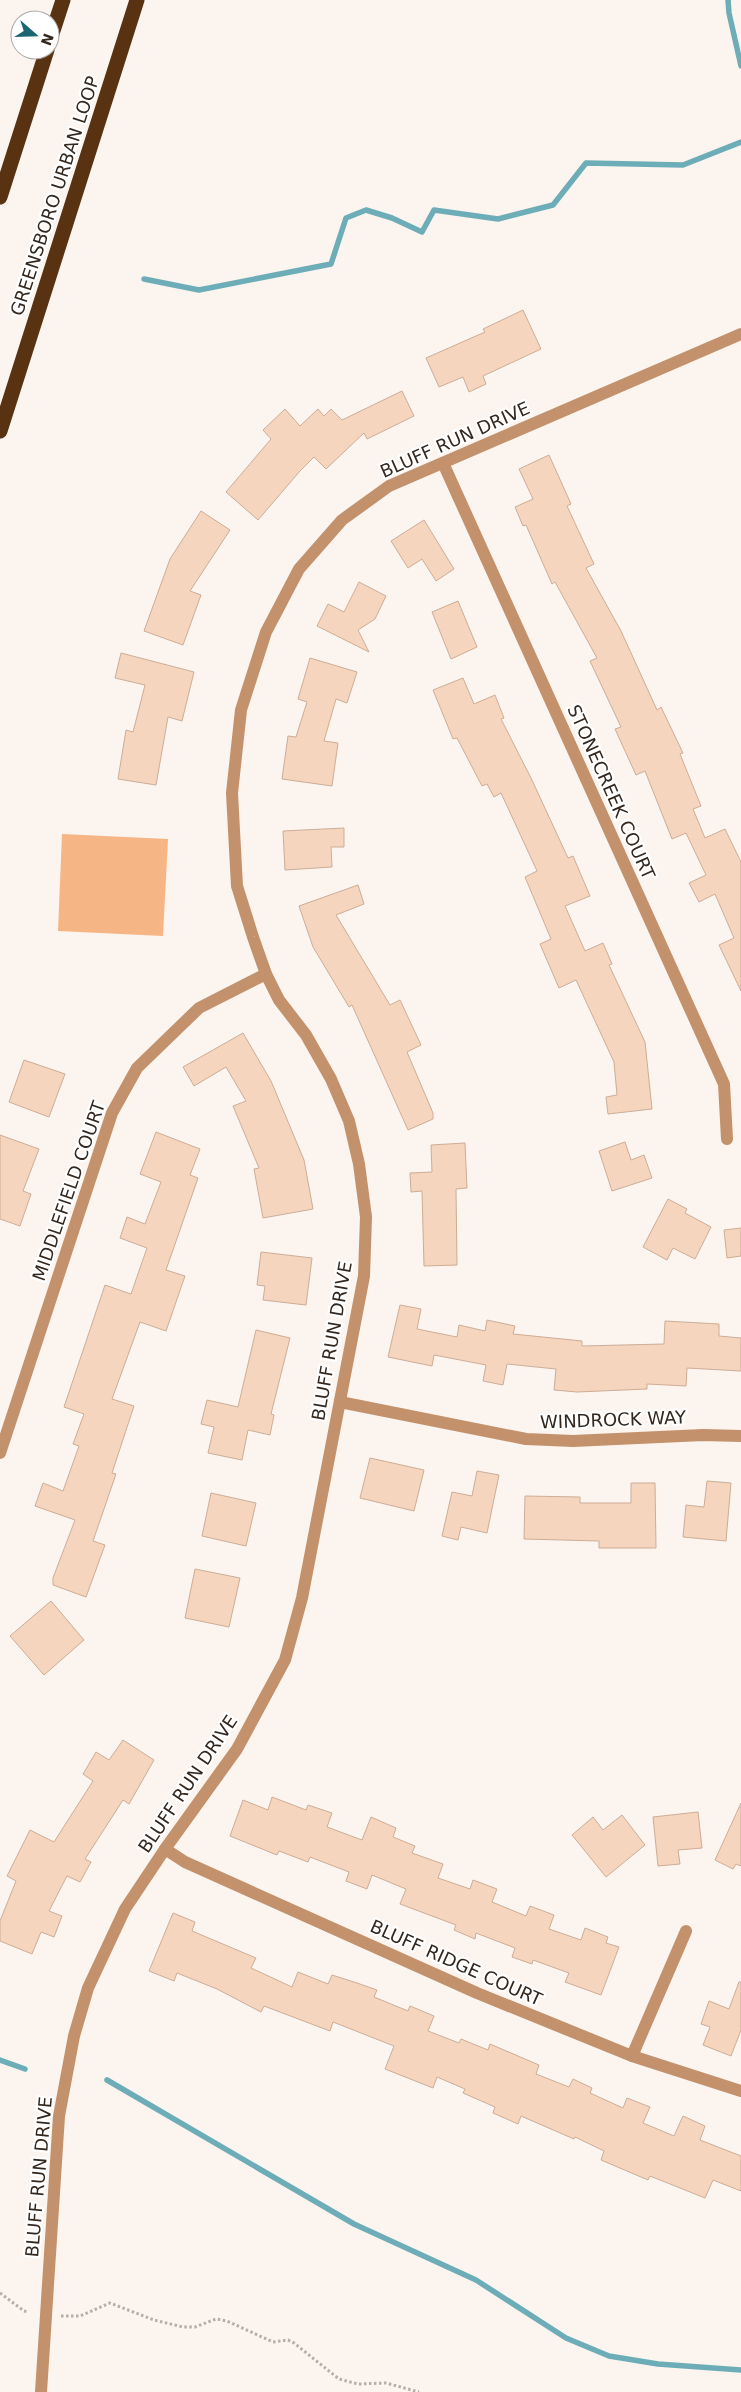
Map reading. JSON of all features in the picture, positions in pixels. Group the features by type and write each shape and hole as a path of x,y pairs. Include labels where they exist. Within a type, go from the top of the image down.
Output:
{"highway":[{"name":"GREENSBORO URBAN LOOP","path":"0,431 137,0"},
{"path":"0,197 44,60"}],"street":[{"name":"BLUFF RUN DRIVE","path":"41,2392 59,2116 74,2036 88,1988 125,1909 165,1849 237,1749 285,1660 302,1598 364,1276 366,1217 359,1164 349,1121 331,1079 306,1035 279,1000 266,974 237,886 232,793 241,710 266,632 299,569 342,520 389,486 741,334"},
{"name":"STONECREEK COURT","path":"443,463 724,1084 727,1139"},
{"name":"MIDDLEFIELD COURT","path":"0,1453 112,1113 137,1068 199,1008 266,974"},
{"name":"WINDROCK WAY","path":"340,1402 526,1439 573,1442 702,1435 741,1436"},
{"name":"BLUFF RIDGE COURT","path":"165,1849 186,1862 477,1993 632,2056 741,2091"},
{"path":"632,2056 686,1931"}],"path":[{"path":"0,2293 28,2312"},
{"path":"61,2316 80,2316 110,2303 154,2320 183,2327 195,2327 216,2319 227,2321 273,2342 288,2340 294,2343 339,2378 358,2384 386,2383 419,2392"}],"shaded area":[{"path":"62,834 168,839 163,936 58,931"}],"building":[{"path":"523,310 541,349 483,376 486,384 469,392 463,377 439,387 426,358 485,332 483,329"},
{"path":"402,391 414,416 367,439 364,433 326,469 314,457 258,520 226,492 271,439 263,430 285,409 300,426 318,409 324,416 331,409 342,420"},
{"path":"549,455 571,504 567,506 594,564 586,568 621,631 657,710 661,707 683,753 680,754 701,806 693,809 705,838 725,829 741,862 741,991 719,945 734,938 715,894 699,902 689,883 706,875 686,833 672,839 645,771 636,775 615,729 621,727 590,661 597,658 555,582 552,584 526,525 523,526 515,507 533,499 519,469"},
{"path":"201,511 230,530 190,591 201,595 183,645 144,631 170,559"},
{"path":"424,520 454,569 436,581 422,559 408,568 391,541"},
{"path":"359,582 386,596 375,619 358,630 369,652 317,626 328,604 344,612"},
{"path":"458,601 477,647 451,659 432,612"},
{"path":"121,653 194,672 182,721 168,717 156,785 118,779 126,730 133,732 145,685 115,678"},
{"path":"310,658 357,672 347,703 336,699 324,741 338,743 332,786 282,779 288,736 296,737 307,702 298,699"},
{"path":"463,678 474,704 495,695 504,718 501,719 568,858 573,856 590,896 565,906 585,951 603,943 612,964 609,965 645,1042 652,1109 608,1114 606,1097 617,1095 614,1062 576,980 559,988 540,944 551,939 525,877 537,871 501,793 494,797 487,784 482,786 457,738 453,739 433,690"},
{"path":"344,828 344,847 331,847 332,867 285,870 283,831"},
{"path":"358,885 364,904 336,915 390,1005 400,1000 421,1045 407,1052 433,1113 433,1119 408,1130 352,1005 349,1007 313,947 299,906"},
{"path":"243,1033 271,1081 304,1160 313,1209 263,1218 254,1169 259,1168 233,1106 246,1101 226,1067 194,1086 183,1067"},
{"path":"24,1060 65,1074 49,1117 9,1102"},
{"path":"156,1132 200,1149 190,1175 198,1178 166,1270 185,1276 166,1331 140,1322 112,1399 134,1406 112,1473 116,1474 93,1541 105,1545 86,1597 53,1585 53,1578 75,1520 35,1506 43,1483 63,1491 79,1446 73,1444 84,1414 64,1407 105,1285 131,1294 147,1248 120,1238 127,1217 145,1224 161,1182 140,1174"},
{"path":"0,1135 39,1149 23,1191 31,1194 20,1226 0,1219"},
{"path":"625,1142 631,1160 644,1155 652,1178 612,1191 599,1151"},
{"path":"465,1143 467,1188 456,1189 457,1265 424,1266 422,1191 411,1192 410,1173 432,1172 431,1145"},
{"path":"668,1199 687,1209 685,1213 711,1227 695,1259 673,1248 667,1260 643,1247"},
{"path":"741,1228 741,1256 727,1258 724,1230"},
{"path":"261,1252 312,1258 306,1305 263,1300 265,1286 257,1285"},
{"path":"400,1305 421,1309 417,1329 457,1337 459,1325 485,1331 487,1320 515,1326 513,1334 582,1341 582,1346 664,1344 665,1321 719,1324 719,1336 741,1338 741,1371 687,1368 686,1386 647,1384 647,1389 577,1392 554,1390 556,1369 507,1364 503,1385 483,1381 486,1365 434,1355 432,1366 388,1357"},
{"path":"256,1330 290,1338 271,1414 274,1415 270,1435 248,1430 242,1460 208,1453 214,1427 201,1424 207,1400 238,1407"},
{"path":"370,1458 424,1470 414,1511 360,1498"},
{"path":"477,1471 499,1475 487,1533 461,1527 458,1540 442,1536 452,1492 472,1496"},
{"path":"707,1481 731,1483 726,1541 683,1537 686,1505 704,1507"},
{"path":"631,1483 655,1483 656,1548 599,1548 599,1541 524,1539 525,1496 580,1497 580,1503 631,1503"},
{"path":"211,1493 256,1503 246,1546 202,1536"},
{"path":"195,1569 240,1578 229,1627 185,1618"},
{"path":"51,1601 84,1640 44,1675 10,1636"},
{"path":"123,1740 154,1760 129,1804 123,1800 85,1859 91,1862 80,1882 67,1876 49,1911 62,1916 54,1937 41,1932 32,1954 0,1941 0,1921 16,1881 7,1876 30,1830 54,1842 93,1781 83,1774 96,1752 109,1760"},
{"path":"272,1797 306,1810 308,1805 332,1813 327,1827 362,1840 371,1817 396,1828 393,1837 415,1846 412,1853 443,1864 438,1878 470,1889 473,1880 497,1889 492,1902 526,1916 530,1906 554,1915 549,1929 581,1940 585,1928 608,1937 606,1943 619,1947 601,1995 565,1982 569,1973 533,1960 532,1964 512,1957 515,1948 476,1933 475,1939 454,1930 456,1925 400,1904 406,1889 372,1875 367,1889 346,1881 349,1872 310,1857 308,1862 279,1851 277,1855 230,1836 243,1800 268,1810"},
{"path":"741,1803 741,1866 736,1864 733,1869 715,1860"},
{"path":"698,1812 702,1848 678,1850 680,1864 658,1866 653,1817"},
{"path":"622,1815 645,1845 606,1877 572,1835 593,1817 603,1830"},
{"path":"173,1913 195,1922 192,1931 256,1958 251,1968 292,1987 298,1972 328,1984 332,1975 357,1983 377,1990 374,1997 408,2011 410,2006 434,2016 428,2031 459,2043 461,2039 488,2050 490,2044 539,2065 536,2074 569,2087 573,2079 592,2088 590,2093 623,2108 627,2098 650,2107 643,2123 674,2136 683,2116 705,2126 700,2140 741,2156 741,2191 713,2180 705,2198 650,2176 648,2180 601,2160 604,2151 575,2137 574,2139 521,2116 518,2124 493,2113 495,2107 463,2093 465,2089 437,2077 433,2088 385,2069 394,2046 333,2022 330,2031 264,2006 261,2012 217,1989 177,1973 174,1981 149,1971"},
{"path":"739,1982 741,1982 741,2030 731,2056 703,2045 710,2027 701,2024 709,2001 729,2009"}],"waterway":[{"path":"728,0 729,13 741,66"},
{"path":"144,279 199,290 331,264 346,218 366,210 392,218 422,232 434,210 498,219 553,205 586,163 683,165 741,142"},
{"path":"0,2060 25,2069"},
{"path":"107,2080 354,2224 476,2280 566,2338 609,2356 658,2364 741,2370"}]}
